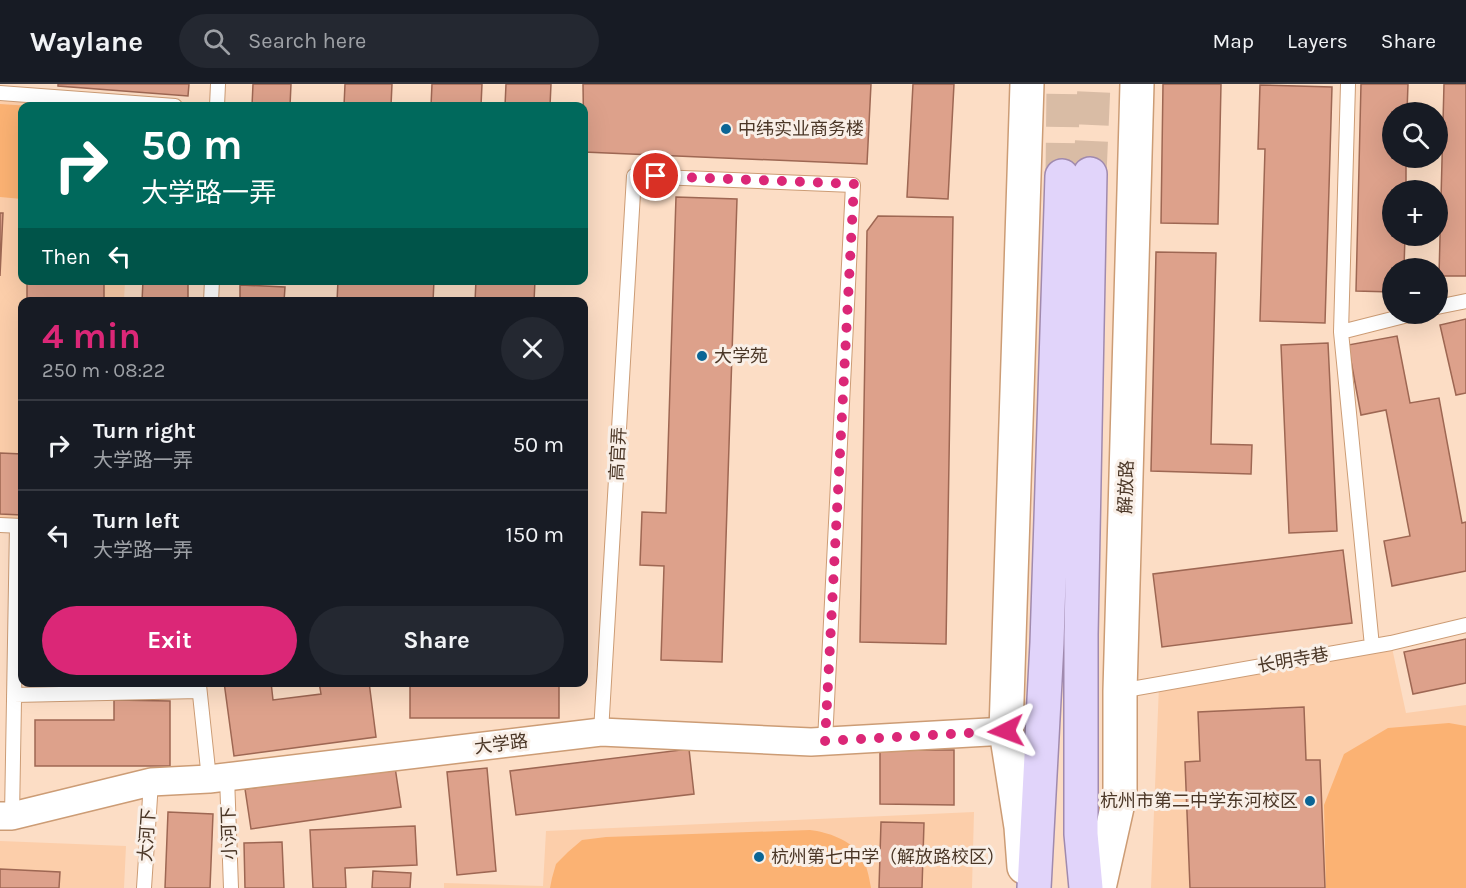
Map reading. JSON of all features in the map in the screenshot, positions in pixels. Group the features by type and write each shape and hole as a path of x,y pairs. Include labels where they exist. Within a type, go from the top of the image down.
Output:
{"main road":[{"path":"1026,888 1022,826 1006,731 1028,84"},
{"name":"解放路","path":"1099,888 1120,794 1120,691 1137,84"},
{"path":"1034,888 1076,175 1081,834 1086,888"}],"street":[{"name":"大学路","path":"6,816 151,783 218,778 601,732 811,742 1006,731"}],"lane":[{"path":"217,102 218,84"},
{"path":"1348,84 1341,332 1372,646"},
{"path":"0,93 47,90 143,102"},
{"name":"高官弄","path":"601,732 634,176 854,184 825,741"},
{"path":"1448,305 1466,301"},
{"path":"1341,332 1382,322"},
{"path":"0,525 18,526"},
{"path":"6,816 14,696 18,583"},
{"name":"长明寺巷","path":"1120,691 1372,646 1466,625"},
{"path":"14,696 106,688 199,687 218,778"},
{"name":"小河下","path":"218,778 231,888"},
{"name":"大河下","path":"144,888 151,783"}],"shaded area":[{"path":"0,93 92,102 18,102 18,285 125,285 124,297 18,297 18,526 0,525"},
{"path":"0,104 18,105 18,199 0,197"},
{"name":"杭州市第二中学东河校区","path":"1391,643 1406,713 1466,705 1466,888 1151,888 1159,685"},
{"path":"1449,723 1466,726 1466,888 1326,888 1324,805 1344,754 1388,728"},
{"name":"杭州第七中学（解放路校区）","path":"974,812 972,888 444,888 444,883 543,886 546,831"},
{"path":"810,830 838,838 851,845 865,863 871,888 550,888 556,864 582,840 606,837"},
{"path":"0,841 126,846 124,888 0,888"}],"building":[{"path":"58,84 189,84 188,96 58,86"},
{"path":"253,84 291,84 290,102 252,102"},
{"path":"345,84 392,84 391,102 344,102"},
{"path":"432,84 482,84 481,102 431,102"},
{"path":"506,84 551,84 550,102 505,102"},
{"name":"中纬实业商务楼","path":"583,84 871,84 867,164 588,152 588,102 583,102"},
{"path":"913,84 954,84 948,199 907,197"},
{"path":"1163,84 1221,84 1218,224 1161,223"},
{"path":"1361,84 1408,84 1407,102 1382,102 1382,168 1406,168 1406,180 1382,180 1382,246 1405,246 1404,258 1382,258 1382,292 1356,291"},
{"path":"1444,84 1466,84 1466,276 1448,276 1448,258 1439,258 1440,246 1448,246 1448,180 1442,180 1442,168 1448,168 1448,102 1444,102"},
{"path":"1260,85 1332,87 1325,323 1260,321 1265,149 1258,149"},
{"name":"大学苑","path":"676,197 737,199 722,662 661,660 664,566 640,565 642,512 666,513"},
{"path":"0,213 3,213 0,276"},
{"path":"878,216 953,217 946,644 860,642 867,231"},
{"path":"1156,252 1216,253 1211,444 1252,445 1251,474 1151,471"},
{"path":"27,285 104,285 104,297 27,297"},
{"path":"143,285 188,285 188,297 142,297"},
{"path":"240,285 285,287 284,297 240,297"},
{"path":"338,285 434,285 433,297 337,297"},
{"path":"476,285 535,285 534,297 475,297"},
{"path":"1466,319 1466,393 1456,395 1440,325"},
{"path":"1397,336 1410,403 1439,398 1462,523 1466,522 1466,571 1392,586 1384,541 1410,536 1386,410 1361,415 1348,345"},
{"path":"1328,343 1337,531 1289,533 1281,345"},
{"path":"0,453 18,454 18,515 0,514"},
{"path":"1343,550 1352,623 1162,647 1153,574"},
{"path":"1466,639 1466,683 1413,694 1404,652"},
{"path":"225,687 272,687 273,700 321,694 320,687 370,687 376,737 234,756"},
{"path":"410,687 559,687 559,718 410,718"},
{"path":"114,700 170,701 170,766 35,766 35,720 114,720"},
{"path":"1304,707 1306,760 1320,760 1325,888 1190,888 1185,762 1200,761 1198,712"},
{"path":"689,749 694,794 516,815 510,771"},
{"path":"880,750 954,750 954,805 880,804"},
{"path":"395,767 401,807 251,829 245,789"},
{"path":"487,768 496,871 457,875 447,772"},
{"path":"168,812 213,814 210,888 165,888"},
{"path":"881,822 924,823 922,888 879,888"},
{"path":"415,826 417,865 345,868 346,888 313,888 310,830"},
{"path":"282,842 284,888 245,888 244,843"},
{"path":"0,869 60,872 59,888 0,888"},
{"path":"373,871 411,873 410,888 372,888"}],"tunnel":[{"path":"1062,176 1063,84"},
{"path":"1090,174 1094,84"}],"place":[{"name":"中纬实业商务楼","path":"726,129"},
{"name":"大学苑","path":"702,356"},
{"name":"杭州市第二中学东河校区","path":"1310,801"},
{"name":"杭州第七中学（解放路校区）","path":"759,857"}],"route":[{"path":"656,176 854,184 825,741 1006,731"}]}
